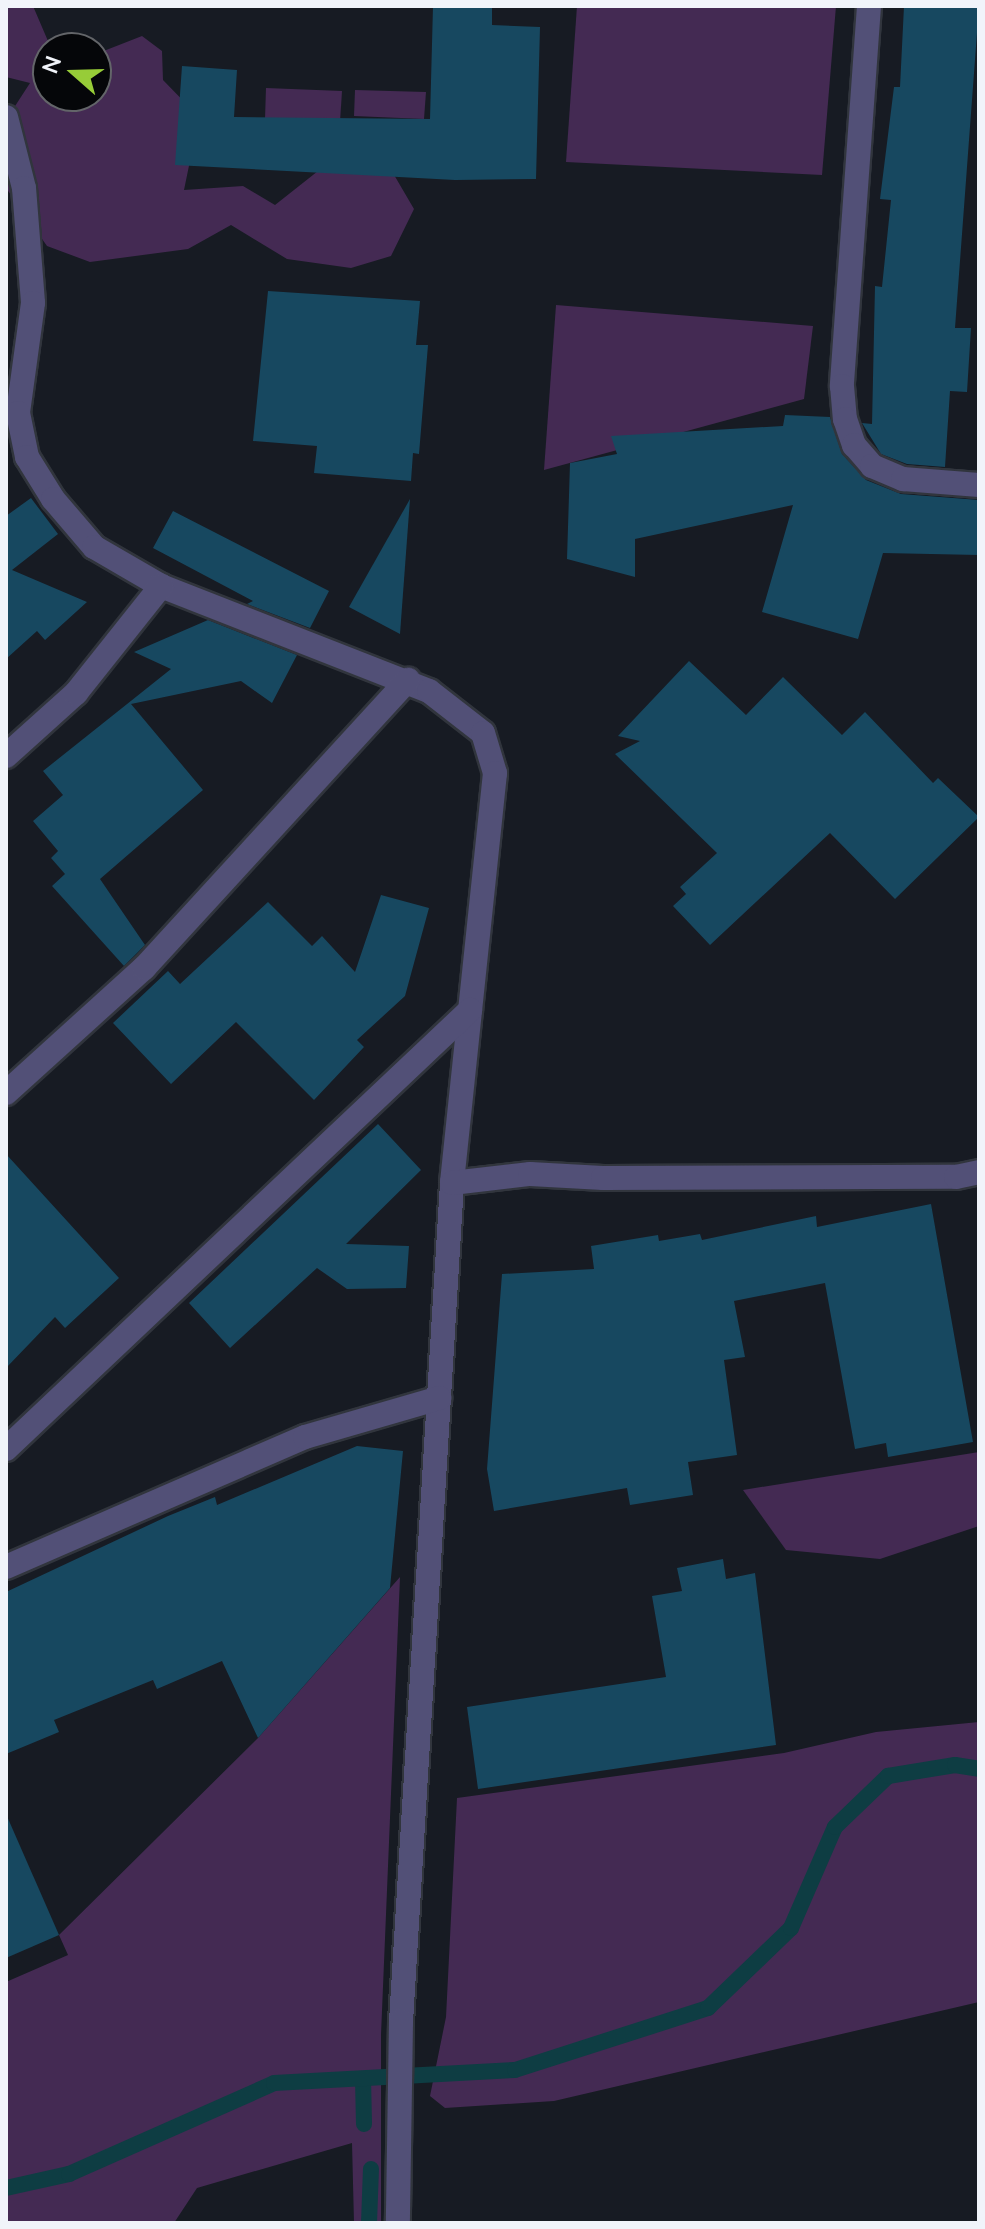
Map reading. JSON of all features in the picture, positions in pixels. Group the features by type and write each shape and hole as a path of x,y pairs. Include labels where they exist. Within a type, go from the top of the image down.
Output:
{"street":[{"path":"869,6 842,386 845,419 854,445 872,466 903,479 979,485"},
{"path":"6,117 24,188 33,303 18,413 27,457 53,499 94,547 161,586 408,680 465,714 483,733 495,773 452,1183 401,2021 402,2147 398,2223"},
{"path":"6,756 76,693 161,586"},
{"path":"6,1093 144,968 408,680"},
{"path":"6,1449 470,1010"},
{"path":"452,1183 530,1174 940,1177 979,1172"},
{"path":"6,1567 305,1437 439,1398"}],"shaded area":[{"path":"6,6 33,6 44,32 32,32 32,112 112,112 112,48 142,36 162,51 163,80 199,117 184,190 243,186 275,205 337,156 383,156 414,209 391,256 351,268 287,259 231,225 188,249 90,262 47,246 6,188 6,120 30,83 6,77"},
{"path":"577,6 836,6 822,175 566,162"},
{"path":"266,88 342,91 340,122 265,119"},
{"path":"355,90 426,92 424,119 354,116"},
{"path":"556,305 813,326 804,399 544,470"},
{"path":"979,1452 979,1526 880,1559 786,1550 743,1490"},
{"path":"400,1577 381,2035 381,2223 354,2223 352,2143 197,2188 174,2223 6,2223 6,1982 68,1955 59,1935 258,1738"},
{"path":"979,1722 979,2002 554,2101 445,2108 430,2096 446,2017 457,1798 784,1753 876,1732"}],"building":[{"path":"433,6 492,6 492,25 540,27 536,179 455,180 175,165 182,66 237,70 234,117 430,119"},
{"path":"904,6 979,6 955,328 971,328 967,392 950,391 945,467 907,464 881,454 862,423 872,424 875,286 882,287 891,200 880,199 894,87 900,87"},
{"path":"268,291 420,301 416,345 428,345 419,454 413,453 411,481 314,473 317,446 253,441"},
{"path":"785,415 830,417 842,454 866,480 901,494 979,500 979,555 883,553 858,639 762,612 793,505 635,539 635,577 567,559 570,463 617,454 611,436 783,426"},
{"path":"31,498 58,534 12,570 87,602 45,640 37,631 6,659 6,516"},
{"path":"410,499 400,634 349,607"},
{"path":"173,511 329,591 310,628 247,604 253,601 153,548"},
{"path":"208,620 297,655 272,703 241,681 131,704 203,790 100,879 145,945 124,966 52,886 65,874 51,858 58,851 33,821 63,795 43,771 171,669 134,652"},
{"path":"689,661 746,715 783,677 842,735 865,712 933,783 938,778 979,817 895,899 830,833 710,945 673,906 686,894 680,887 717,853 615,754 640,741 618,736"},
{"path":"381,895 429,908 405,996 357,1040 364,1047 314,1100 236,1022 171,1084 113,1023 168,971 180,984 268,902 312,946 322,936 355,972"},
{"path":"378,1124 421,1170 346,1244 409,1246 406,1288 347,1289 317,1268 230,1348 189,1303"},
{"path":"6,1154 119,1278 65,1328 55,1317 6,1368"},
{"path":"931,1204 973,1442 888,1457 886,1443 855,1449 825,1283 734,1301 745,1357 724,1360 737,1455 688,1462 693,1495 630,1505 627,1488 494,1511 487,1469 502,1274 594,1269 591,1246 658,1235 659,1241 700,1234 702,1240 816,1216 817,1227"},
{"path":"357,1446 403,1451 390,1588 258,1738 222,1661 157,1689 153,1680 54,1720 59,1732 6,1754 6,1592 168,1516 215,1497 217,1505"},
{"path":"723,1559 726,1579 755,1573 776,1745 478,1789 467,1707 666,1677 652,1596 682,1591 677,1568"},
{"path":"6,1814 59,1935 6,1958"}],"waterway":[{"path":"6,2188 69,2174 274,2083 515,2070 708,2008 791,1928 835,1827 888,1776 955,1765 979,1769"},
{"path":"363,2079 364,2124"},
{"path":"369,2223 371,2169"}]}
